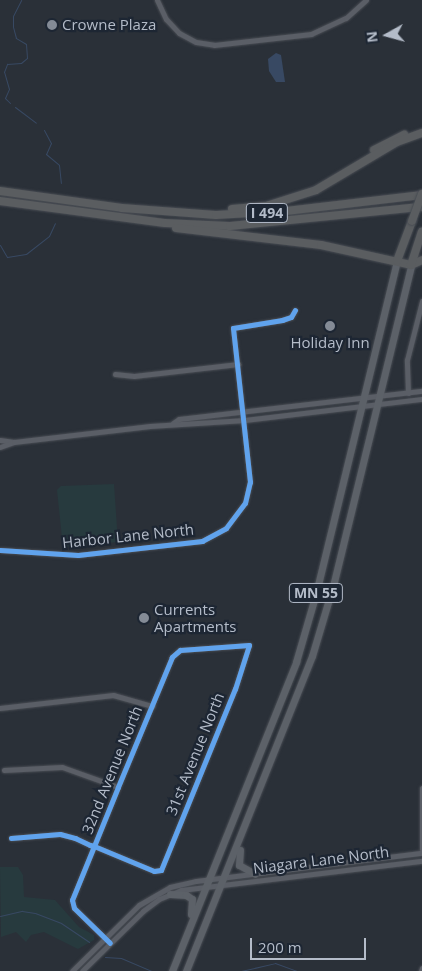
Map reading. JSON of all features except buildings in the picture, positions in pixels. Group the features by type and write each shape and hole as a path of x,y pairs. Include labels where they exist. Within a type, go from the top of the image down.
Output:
{"highway":[{"path":"122,208 225,210 266,206 300,196 341,178 413,135 422,132"},
{"name":"I 494","path":"0,190 167,213 251,214 422,195"},
{"name":"MN 55","path":"397,261 422,195"},
{"name":"I 494","path":"0,202 165,223 269,224 422,207"},
{"path":"165,223 180,229 321,245 411,264 422,260"},
{"name":"MN 55","path":"411,264 422,232"}],"main road":[{"name":"MN 55","path":"172,971 296,662 316,593 397,261"},
{"name":"MN 55","path":"186,971 224,881 312,656 334,582 411,264"},
{"path":"245,828 238,861 241,868 255,874"},
{"path":"170,894 186,895 194,903 182,946"}],"street":[{"path":"157,0 166,19 179,33 196,42 216,45 311,34 346,18 366,0"},
{"path":"408,393 407,360 422,301"},
{"name":"Harbor Lane North","path":"0,550 65,556 210,538 235,519 249,493 250,469 233,328 282,320 291,317 295,310"},
{"path":"116,374 134,376 238,364"},
{"path":"173,424 179,419 422,391"},
{"path":"0,447 14,442 173,424 180,426 245,420 422,399"},
{"path":"0,440 14,442"},
{"name":"31st Avenue North","path":"94,846 159,871 235,689 249,645 238,644 176,652"},
{"name":"32nd Avenue North","path":"110,943 72,903 118,787 176,652"},
{"path":"0,708 113,695 152,706"},
{"path":"4,770 62,767 118,787"},
{"path":"422,788 422,849"},
{"path":"12,838 60,834 94,846"},
{"name":"Niagara Lane North","path":"224,881 255,874 422,853"},
{"name":"Niagara Lane North","path":"224,881 422,861"},
{"path":"72,971 104,938 154,894 182,884 224,881"},
{"path":"82,971 143,911 170,894 208,882"}],"green space":[{"path":"114,484 118,542 63,547 57,490 61,486"},
{"path":"0,867 18,867 23,875 24,897 55,900 79,927 94,935 94,940 78,949 44,932 31,935 26,942 16,932 1,937"}],"water":[{"path":"276,53 281,55 285,82 276,82 269,71 268,59"}],"waterway":[{"path":"10,103 5,98 9,89 4,72 7,64 21,63 27,58 26,44 16,38 13,27 13,16 21,0"},
{"path":"15,107 36,123"},
{"path":"44,130 51,143 46,154 59,165 61,183"},
{"path":"0,245 7,257 26,254 49,236 55,223"},
{"path":"0,916 22,911 35,913 61,923 89,942"},
{"path":"105,957 121,958 151,971"},
{"path":"241,971 275,963 297,971"}],"cycle path":[{"path":"0,550 78,555 202,541 226,528 245,503 250,482 233,328 282,320 291,317 295,310"},
{"path":"11,838 60,834 75,838 90,845 94,846 154,871 161,870 235,689 249,645 180,650 172,657 118,787 94,846 72,900 74,908 110,943"}],"place":[{"name":"Crowne Plaza","path":"52,25"},
{"name":"Holiday Inn","path":"330,326"},
{"name":"Currents Apartments","path":"144,618"}]}
